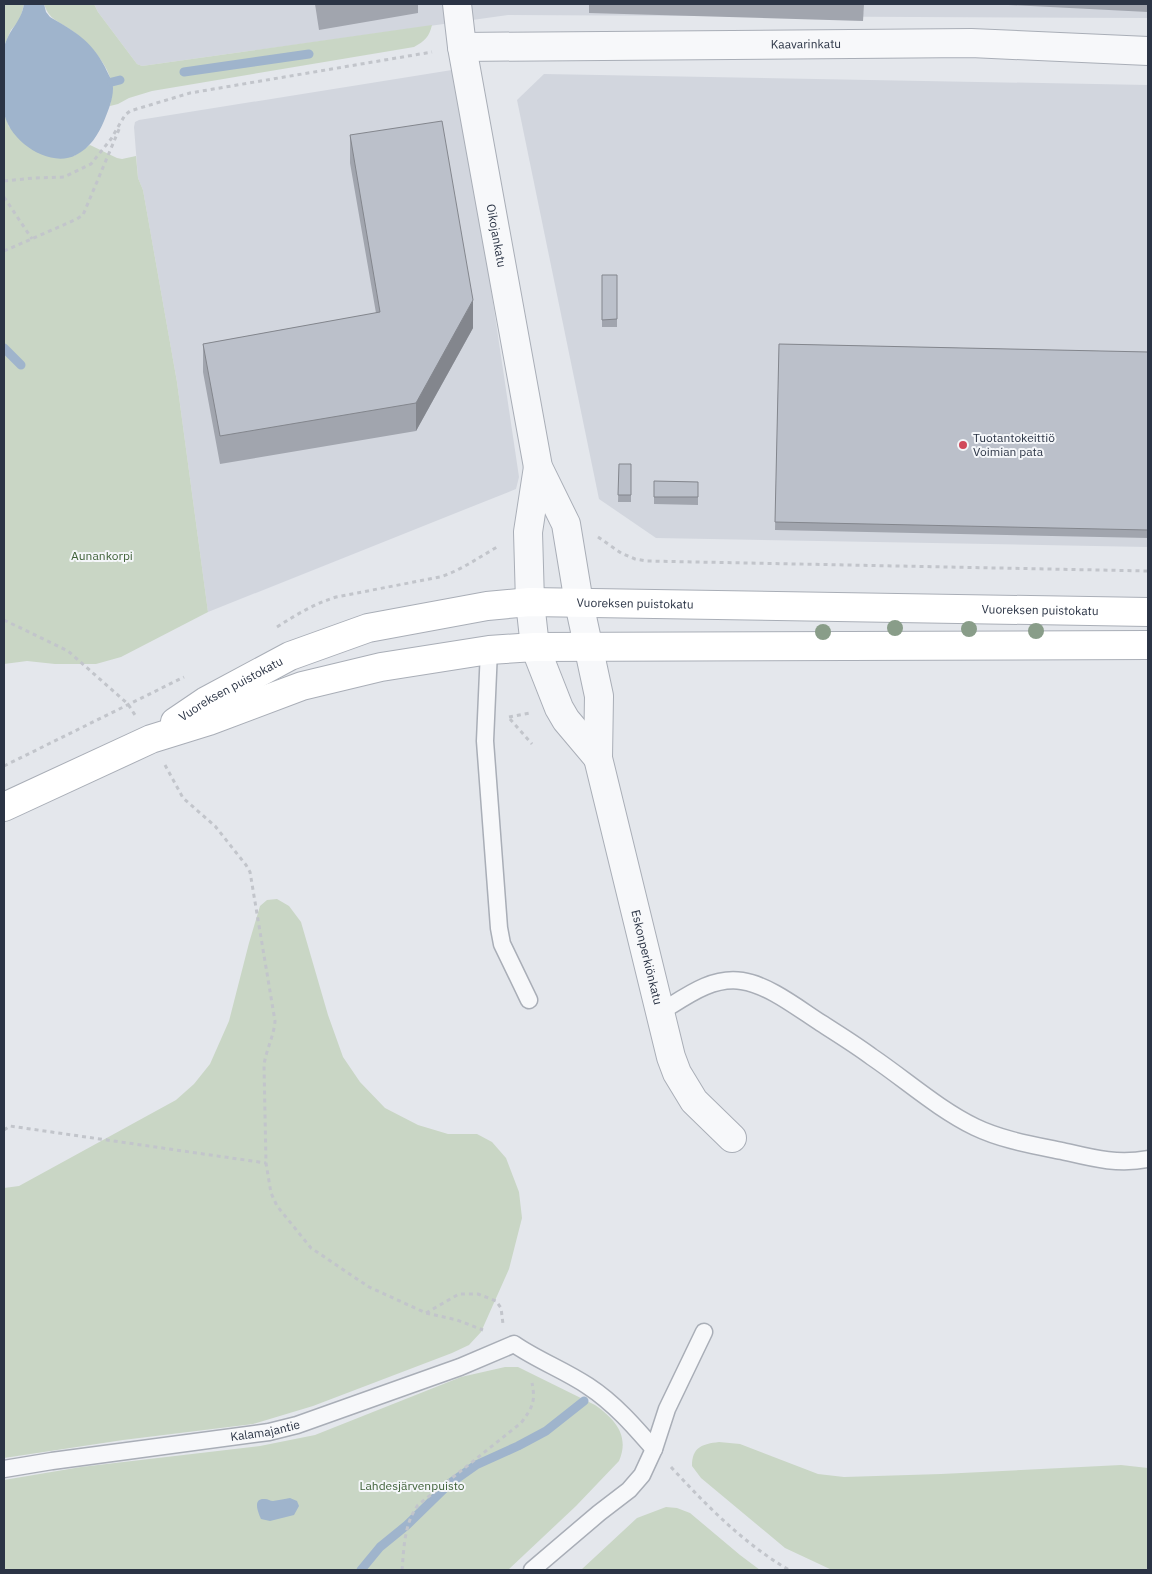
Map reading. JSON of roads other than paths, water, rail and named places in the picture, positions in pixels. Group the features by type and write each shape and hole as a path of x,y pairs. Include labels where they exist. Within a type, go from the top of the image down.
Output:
{"main road":[{"name":"Vuoreksen puistokatu","path":"151,739 206,701 290,656 368,628 487,606 530,602 1148,612"},
{"name":"Vuoreksen puistokatu","path":"4,806 151,739 210,720 302,686 381,666 489,650 535,646 1148,645"}],"street":[{"name":"Oikojankatu","path":"457,4 462,47 538,467 566,524 588,647"},
{"name":"Kaavarinkatu","path":"462,47 971,43 1148,51"},
{"name":"Oikojankatu","path":"535,646 530,602 528,532 538,467"},
{"name":"Eskonperkiönkatu","path":"535,646 559,708 566,720 598,758"},
{"name":"Eskonperkiönkatu","path":"588,647 599,696 598,758 671,1057 694,1101 732,1138"}],"lane":[{"path":"489,650 485,741 499,928 502,944 529,1000"},
{"path":"659,1013 710,984 725,980 742,981 758,986 782,998 872,1056 955,1116 975,1127 1002,1138 1106,1161 1131,1162 1148,1159"},
{"path":"532,1570 629,1490 642,1475 654,1449 667,1409 704,1332"},
{"name":"Kalamajantie","path":"4,1469 278,1430 520,1348 587,1385 601,1395 619,1411 654,1449"}],"water":[{"path":"24,4 44,4 46,12 50,17 88,43 100,58 112,83 113,92 104,121 89,145 76,155 54,158 42,155 21,142 7,122 3,99 5,44 21,15"},
{"path":"290,1498 297,1501 299,1506 294,1515 270,1521 261,1519 257,1506 258,1501 261,1499 273,1501"}],"waterway":[{"path":"184,72 309,54"},
{"path":"112,82 120,80"},
{"path":"4,348 21,365"},
{"path":"361,1570 380,1547 407,1525 449,1484 476,1465 546,1431 584,1401"}],"place":[{"name":"Tuotantokeittiö Voimian pata","path":"963,445"}],"park label":[{"name":"Aunankorpi","path":"102,556"},
{"name":"Lahdesjärvenpuisto","path":"412,1486"}]}
